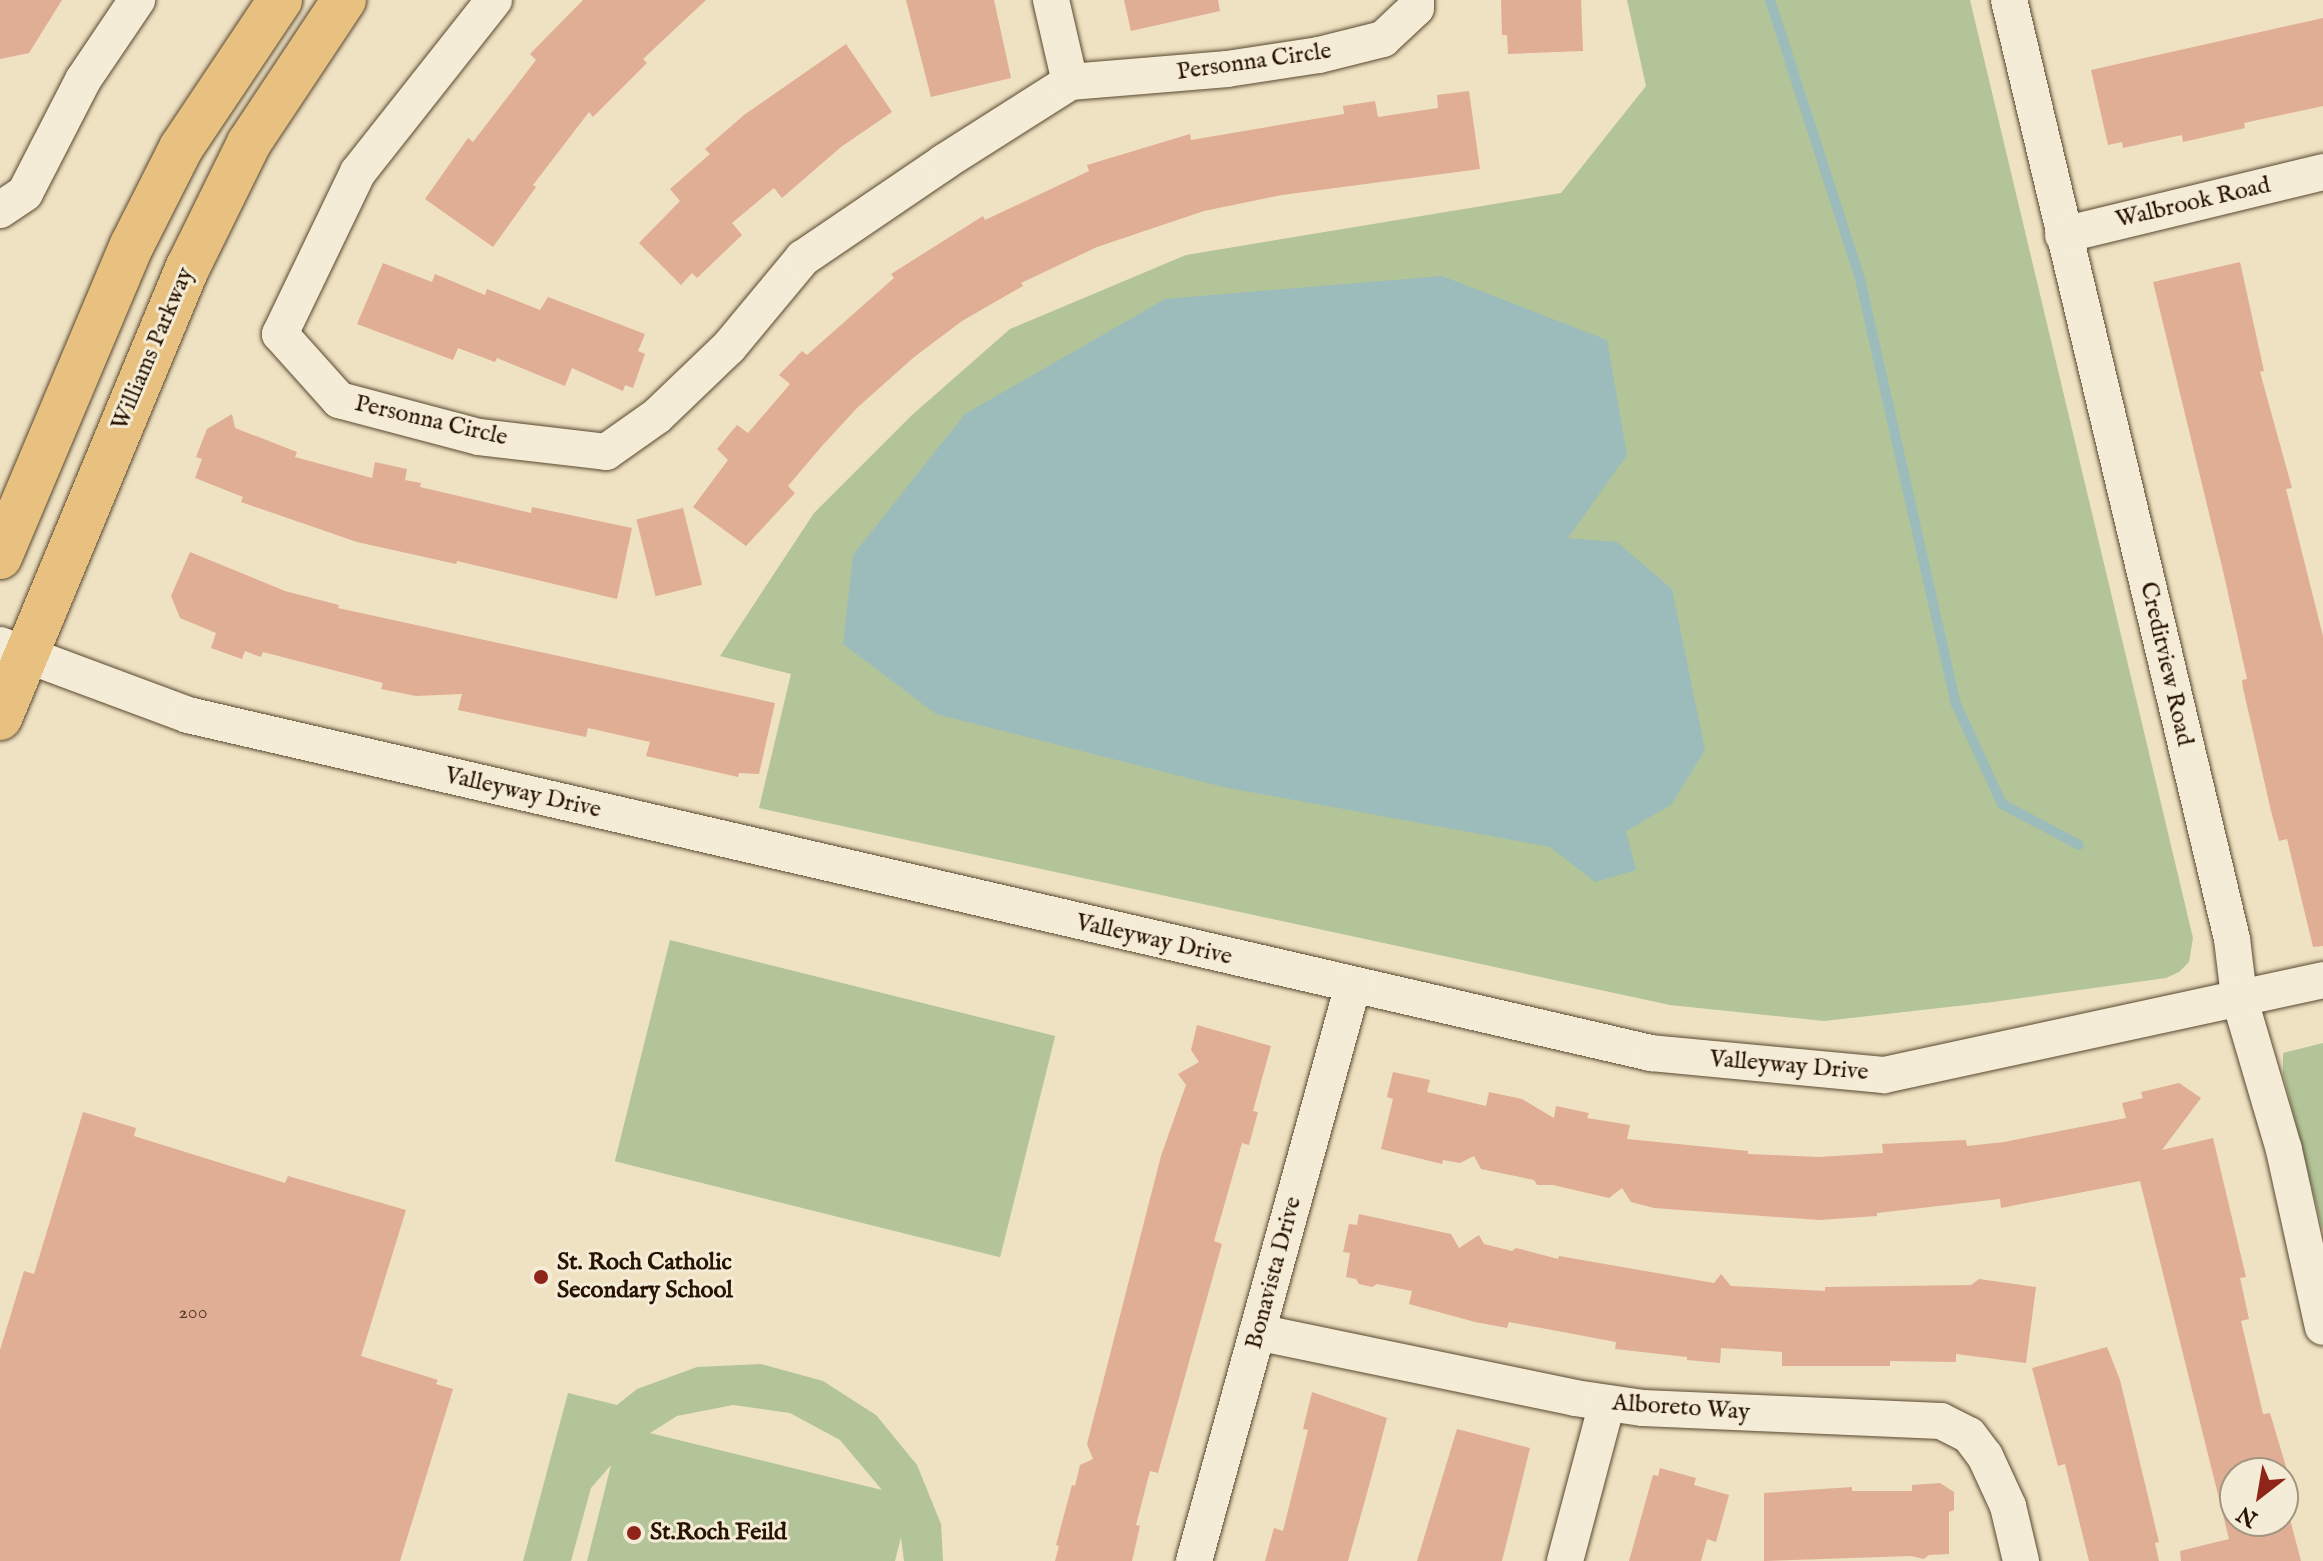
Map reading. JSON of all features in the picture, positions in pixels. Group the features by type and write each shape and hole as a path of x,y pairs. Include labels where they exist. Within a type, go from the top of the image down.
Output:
{"main road":[{"path":"0,557 132,245 181,148 280,0"},
{"name":"Williams Parkway","path":"0,718 12,650 188,267 249,143 344,0"}],"street":[{"path":"0,210 25,193 83,80 137,0"},
{"name":"Personna Circle","path":"494,0 358,172 280,334 339,400 479,437 606,452 657,416 729,347 803,258 944,162 1070,82 1227,69 1319,55 1383,39 1416,8 1416,0"},
{"path":"1051,0 1070,82"},
{"name":"Creditview Road","path":"2009,0 2232,939 2239,997 2284,1150 2323,1327"},
{"name":"Walbrook Road","path":"2063,235 2323,172"},
{"name":"Valleyway Drive","path":"12,650 188,715 1651,1053 1884,1075 2323,980"},
{"name":"Bonavista Drive","path":"1194,1561 1353,985"},
{"name":"Alboreto Way","path":"1257,1332 1607,1403 1658,1409 1941,1421 1969,1435 1985,1456 2008,1506 2021,1561"},
{"path":"1565,1561 1607,1403"}],"green space":[{"path":"1627,0 1970,0 2193,938 2189,962 2179,972 2166,978 1993,1002 1824,1021 1670,1005 759,808 791,674 720,656 814,513 912,415 1010,329 1186,255 1561,193 1646,86"},
{"path":"670,940 1055,1036 1000,1257 615,1161"},
{"path":"2323,1043 2323,1231 2283,1073 2283,1053"},
{"path":"761,1364 823,1381 876,1415 917,1465 941,1524 943,1561 904,1561 901,1537 895,1561 587,1561 611,1465 591,1488 571,1561 523,1561 568,1393 617,1405 637,1389 697,1367","holes":["733,1405 790,1413 840,1440 882,1490 650,1433 677,1416"]}],"water":[{"path":"1442,276 1607,340 1627,455 1568,538 1617,542 1672,589 1705,750 1671,805 1626,831 1636,870 1595,882 1550,847 1223,787 936,714 843,644 853,555 965,414 1165,299"}],"building":[{"path":"0,0 62,0 29,53 0,59"},
{"path":"583,0 706,0 643,59 647,63 593,117 589,112 533,185 536,187 493,247 425,199 468,138 473,142 536,60 530,54"},
{"path":"906,0 994,0 1011,78 931,97"},
{"path":"1124,0 1218,0 1220,11 1131,31"},
{"path":"1501,0 1581,0 1583,51 1508,54 1507,35 1502,35"},
{"path":"2323,18 2323,106 2244,123 2245,128 2183,142 2182,135 2123,148 2122,142 2108,145 2091,70"},
{"path":"846,44 892,112 841,147 782,198 774,188 732,223 742,235 697,278 692,273 681,285 639,243 680,201 670,189 710,154 705,149 744,115"},
{"path":"1469,91 1480,169 1282,195 1204,211 1097,247 1021,283 1023,286 962,321 913,358 857,408 822,446 788,486 795,493 746,546 693,507 728,460 717,449 737,425 748,433 790,384 779,375 802,351 807,355 894,278 891,274 983,216 985,220 1089,171 1087,165 1190,134 1191,140 1344,114 1343,106 1375,101 1378,117 1438,108 1437,95"},
{"path":"2240,262 2264,371 2260,372 2292,488 2286,489 2323,636 2323,946 2313,947 2287,839 2279,841 2271,811 2243,688 2242,680 2247,679 2224,575 2153,282"},
{"path":"383,263 432,282 435,274 485,295 487,289 540,310 548,297 645,334 638,351 645,354 633,388 625,385 623,391 572,368 565,386 497,358 495,362 458,348 453,360 357,324"},
{"path":"232,414 235,428 297,452 295,457 372,478 375,462 407,469 405,480 421,483 420,487 531,513 532,507 632,528 617,599 457,561 456,564 357,542 241,502 243,497 195,478 202,459 196,457 207,429"},
{"path":"683,508 702,585 656,596 636,520"},
{"path":"190,552 285,591 339,605 338,608 775,703 759,774 739,773 738,777 646,756 650,742 588,728 586,737 458,710 462,694 416,696 381,689 383,683 263,652 261,657 245,651 242,659 211,648 216,633 180,618 171,596"},
{"path":"1197,1025 1271,1046 1253,1111 1258,1112 1249,1145 1242,1143 1214,1241 1222,1244 1158,1473 1150,1471 1136,1525 1140,1526 1132,1561 1055,1561 1059,1546 1056,1545 1072,1485 1075,1486 1080,1465 1093,1459 1087,1444 1161,1156 1186,1085 1178,1074 1199,1062 1191,1050"},
{"path":"1393,1072 1430,1080 1427,1092 1486,1106 1489,1092 1522,1099 1554,1118 1556,1106 1589,1113 1587,1118 1630,1125 1627,1139 1748,1151 1748,1154 1819,1157 1883,1153 1882,1144 1966,1140 1967,1146 2004,1142 2126,1118 2122,1103 2143,1098 2141,1092 2179,1083 2201,1098 2162,1150 2213,1138 2246,1277 2240,1278 2249,1319 2241,1321 2263,1414 2270,1413 2283,1457 2219,1457 2219,1499 2140,1181 2001,1208 2000,1199 1877,1213 1877,1216 1819,1220 1654,1208 1631,1202 1622,1188 1609,1198 1553,1185 1537,1185 1534,1180 1481,1169 1474,1156 1460,1163 1443,1160 1442,1164 1381,1149 1393,1099 1387,1097"},
{"path":"83,1112 136,1128 134,1136 285,1183 288,1176 406,1210 361,1356 438,1380 436,1384 453,1389 400,1561 0,1561 0,1350 24,1271 34,1274"},
{"path":"1359,1214 1451,1234 1459,1248 1479,1235 1484,1244 1512,1251 1516,1248 1558,1259 1559,1256 1714,1283 1721,1274 1731,1286 1825,1291 1825,1287 1971,1285 1979,1279 2036,1287 2026,1363 1956,1354 1956,1362 1890,1361 1890,1366 1782,1366 1782,1352 1721,1348 1720,1363 1615,1349 1616,1342 1509,1322 1507,1328 1475,1322 1409,1304 1412,1291 1377,1284 1372,1287 1346,1277 1350,1253 1343,1252 1349,1224 1357,1225"},
{"path":"2107,1347 2120,1380 2159,1542 2155,1543 2159,1561 2089,1561 2065,1464 2058,1466 2032,1368"},
{"path":"1312,1392 1387,1418 1369,1486 1348,1561 1265,1561 1274,1528 1283,1531 1308,1430 1303,1429"},
{"path":"1457,1429 1530,1448 1502,1561 1417,1561"},
{"path":"1660,1468 1696,1478 1694,1485 1729,1495 1716,1542 1707,1539 1701,1561 1629,1561 1653,1475 1658,1476"},
{"path":"1940,1483 1954,1492 1954,1510 1949,1512 1949,1554 1929,1555 1924,1559 1911,1556 1764,1561 1764,1493 1852,1487 1852,1491 1912,1491 1912,1485"},
{"path":"2295,1537 2301,1561 2181,1561 2180,1551 2229,1539"}],"waterway":[{"path":"1770,0 1860,279 1956,704 2002,804 2079,845"}],"place":[{"name":"St. Roch Catholic Secondary School","path":"541,1277"},
{"name":"St.Roch Feild","path":"634,1533"}]}
